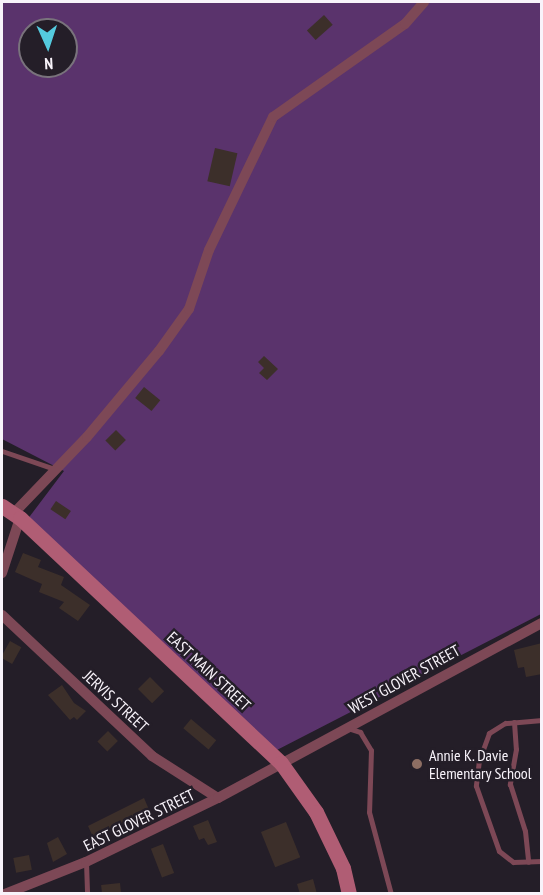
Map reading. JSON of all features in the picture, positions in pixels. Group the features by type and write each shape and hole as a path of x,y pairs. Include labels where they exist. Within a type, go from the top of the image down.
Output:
{"main road":[{"name":"EAST MAIN STREET","path":"12,512 281,763 316,812 343,868 349,894"}],"street":[{"path":"2,573 12,512 55,469 159,351 189,309 209,250 273,117 405,24 424,2"},
{"name":"JERVIS STREET","path":"2,615 152,756 218,798"},
{"name":"WEST GLOVER STREET","path":"281,763 542,623"},
{"name":"EAST GLOVER STREET","path":"5,894 86,862 218,798 281,763"}],"lane":[{"path":"2,451 55,469"},
{"path":"542,720 497,726 489,733 479,760 476,786 499,851 513,862 542,861"},
{"path":"514,722 516,749 510,784 525,831 528,862"},
{"path":"347,727 360,732 371,750 368,805 392,894"},
{"path":"86,862 87,894"}],"shaded area":[{"path":"2,2 541,2 541,614 273,752 27,520 64,471 2,439"}],"building":[{"path":"324,15 333,25 316,40 307,30"},
{"path":"215,148 237,153 230,186 207,181"},
{"path":"264,356 278,369 267,380 259,373 264,368 258,362"},
{"path":"144,387 160,400 152,411 135,398"},
{"path":"116,430 126,440 115,451 105,441"},
{"path":"56,501 71,511 65,519 50,509"},
{"path":"23,553 41,560 38,567 64,577 61,585 90,605 78,621 59,608 64,602 39,592 42,584 15,572"},
{"path":"10,641 21,647 12,664 2,658"},
{"path":"542,643 542,674 526,677 524,667 518,668 514,650"},
{"path":"150,677 164,691 152,703 138,689"},
{"path":"62,685 74,703 86,711 77,720 74,717 70,720 48,695"},
{"path":"191,719 216,740 209,749 183,728"},
{"path":"108,731 118,741 107,752 97,742"},
{"path":"144,798 150,812 93,837 88,826"},
{"path":"208,820 217,842 208,845 204,838 199,840 193,826"},
{"path":"286,822 300,857 275,867 261,832"},
{"path":"58,837 67,854 53,862 47,843"},
{"path":"163,844 174,873 162,878 151,849"},
{"path":"29,855 32,870 16,873 13,858"},
{"path":"313,879 317,894 300,894 297,884"},
{"path":"120,883 121,893 102,894 101,885"}],"place":[{"name":"Annie K. Davie Elementary School","path":"417,764"}]}
